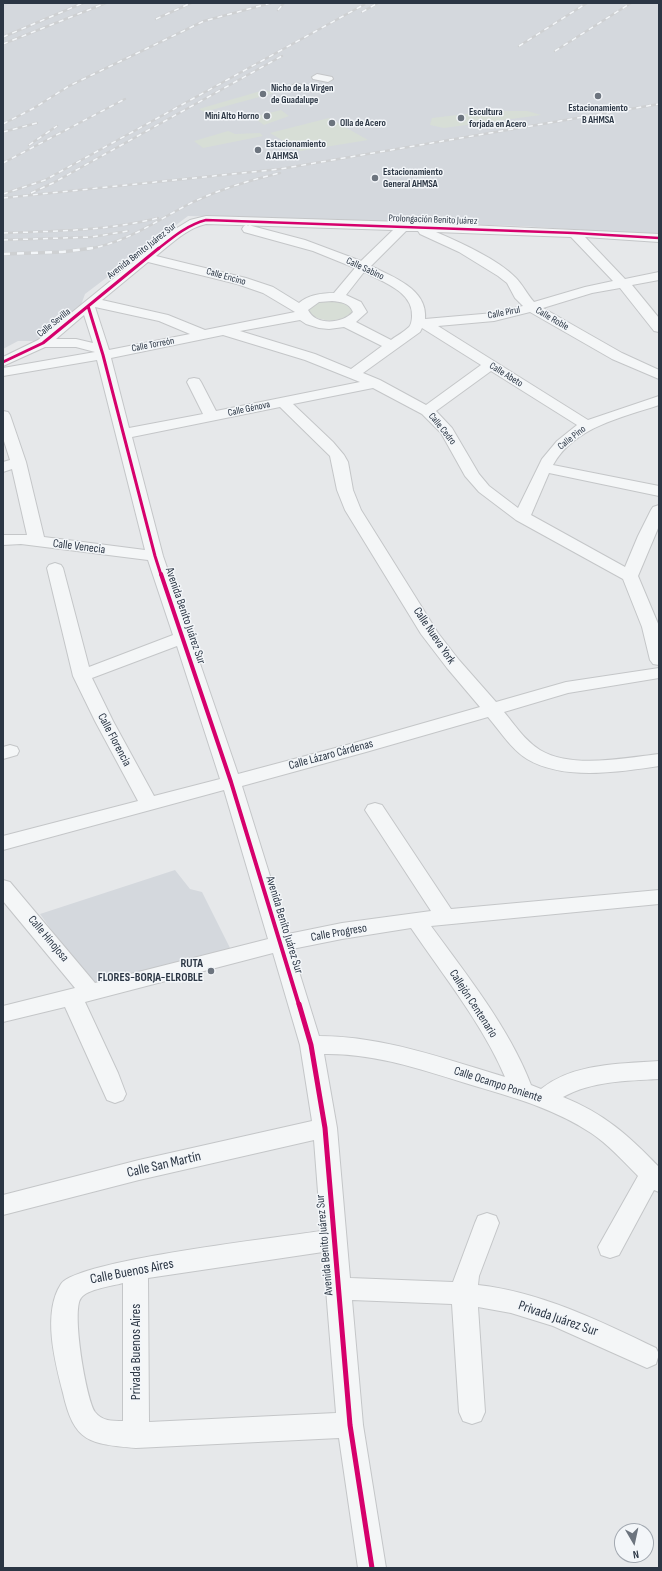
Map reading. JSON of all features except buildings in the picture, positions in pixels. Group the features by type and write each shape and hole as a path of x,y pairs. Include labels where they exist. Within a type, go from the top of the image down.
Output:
{"street":[{"path":"317,76 328,79"},
{"name":"Prolongación Benito Juárez","path":"206,220 574,233 659,238"},
{"name":"Avenida Benito Juárez Sur","path":"206,220 184,228 90,304 154,556 231,782 279,944 311,1045 325,1128 350,1425 372,1568"},
{"name":"Calle Sabino","path":"206,220 281,237 308,245 362,267 393,282 413,297 417,304 421,324"},
{"path":"337,298 362,267 410,227"},
{"name":"Calle Roble","path":"410,227 463,249 503,273 512,281 520,295 531,307 617,356 659,375"},
{"path":"574,233 621,283 654,320 659,328"},
{"name":"Calle Encino","path":"147,258 241,281 271,292 301,313 307,320 321,324 337,325 347,323"},
{"name":"Calle Pirul","path":"421,324 494,317 590,290 659,276"},
{"path":"301,313 304,305 311,301 326,297 337,298 353,302 359,306 360,312 357,317 347,323"},
{"path":"90,304 163,318 205,335"},
{"name":"Calle Sevilla","path":"3,362 43,344 90,304"},
{"name":"Calle Torreón","path":"3,372 103,352 205,335 301,313"},
{"path":"347,323 392,346"},
{"path":"354,374 408,336 421,324"},
{"name":"Calle Abeto","path":"421,324 587,426"},
{"name":"Calle Cedro","path":"223,331 274,345 354,374 427,411 447,431 479,484 507,508 630,576"},
{"path":"43,344 76,343 103,352"},
{"path":"427,411 490,365"},
{"path":"194,382 211,416"},
{"name":"Calle Génova","path":"124,434 375,384"},
{"name":"Calle Pino","path":"522,516 547,462 552,454 562,444 587,426 659,400"},
{"name":"Calle Nueva York","path":"283,402 337,455 340,462 345,490 353,510 443,653 520,742 540,758 551,762 573,766 593,767 659,760"},
{"path":"3,415 18,462 37,542"},
{"path":"3,467 18,462"},
{"path":"545,468 659,491"},
{"path":"659,510 646,536 630,576 655,627 659,660"},
{"name":"Calle Venecia","path":"3,540 13,539 154,556"},
{"name":"Calle Florencia","path":"55,568 82,676 104,721 149,804"},
{"path":"82,676 182,638"},
{"name":"Calle Lázaro Cárdenas","path":"3,843 412,733 566,688 659,673"},
{"path":"375,810 446,917"},
{"name":"Calle Hinojosa","path":"3,887 65,960 81,995 115,1094"},
{"name":"Calle Progreso","path":"3,1014 279,944 343,931 416,920 659,897"},
{"name":"Callejón Centenario","path":"416,920 468,992 486,1021 510,1061 522,1092"},
{"name":"Calle Ocampo Poniente","path":"311,1045 342,1045 419,1060 544,1099 590,1120 615,1138 655,1178"},
{"path":"544,1099 551,1092 562,1086 581,1079 659,1070"},
{"name":"Calle San Martín","path":"4,1201 325,1128"},
{"path":"610,1247 655,1178"},
{"path":"472,1412 464,1294 467,1276 487,1223"},
{"name":"Calle Buenos Aires","path":"334,1240 136,1269 86,1281 71,1290 66,1303 64,1322 69,1364 78,1405 85,1420 96,1430 108,1433 136,1435 350,1425"},
{"name":"Privada Buenos Aires","path":"136,1269 136,1435"},
{"name":"Privada Juárez Sur","path":"338,1288 464,1294 504,1301 538,1310 594,1330 647,1356"}],"shaded area":[{"path":"3,3 659,3 659,235 521,226 188,216 85,294 81,305 36,341 18,341 3,349"},
{"path":"264,90 274,93 204,112 199,109"},
{"path":"281,110 289,116 264,125 253,117"},
{"path":"491,111 527,111 541,115 444,128 430,125 432,118"},
{"path":"329,118 368,140 300,151 270,133"},
{"path":"228,131 235,134 260,133 263,136 203,148 194,141"},
{"path":"339,301 350,305 353,311 344,318 337,320 324,320 313,315 309,311 310,307 318,302"},
{"path":"175,870 190,889 202,892 231,950 93,987 40,914"}],"railway":[{"path":"3,37 83,3"},
{"path":"3,44 106,3"},
{"path":"156,19 191,3"},
{"path":"3,124 34,108 69,86 204,21 271,3"},
{"path":"278,10 284,3"},
{"path":"3,194 45,180 367,3"},
{"path":"362,12 378,3"},
{"path":"519,46 587,3"},
{"path":"555,51 631,3"},
{"path":"31,193 53,183 282,56"},
{"path":"3,163 125,99"},
{"path":"3,198 280,169 659,104"},
{"path":"3,132 37,123"},
{"path":"29,145 57,126"},
{"path":"93,248 130,236 193,202 214,193 280,173"},
{"path":"3,233 100,228 120,226 158,218"},
{"path":"3,240 92,237 128,231"},
{"path":"3,254 62,252 93,248"},
{"path":"88,249 93,248"}],"cycle path":[{"path":"3,362 43,343 176,234 194,223 206,220 574,233 659,238"},
{"path":"88,306 103,355 155,556 231,782 311,1045 325,1128 350,1425 372,1568"}],"place":[{"name":"Nicho de la Virgen de Guadalupe","path":"263,94"},
{"name":"Estacionamiento B AHMSA","path":"598,96"},
{"name":"Mini Alto Horno","path":"267,116"},
{"name":"Escultura forjada en Acero","path":"461,118"},
{"name":"Olla de Acero","path":"332,123"},
{"name":"Estacionamiento A AHMSA","path":"258,150"},
{"name":"Estacionamiento General AHMSA","path":"375,178"},
{"name":"RUTA FLORES-BORJA-ELROBLE","path":"211,971"}]}
